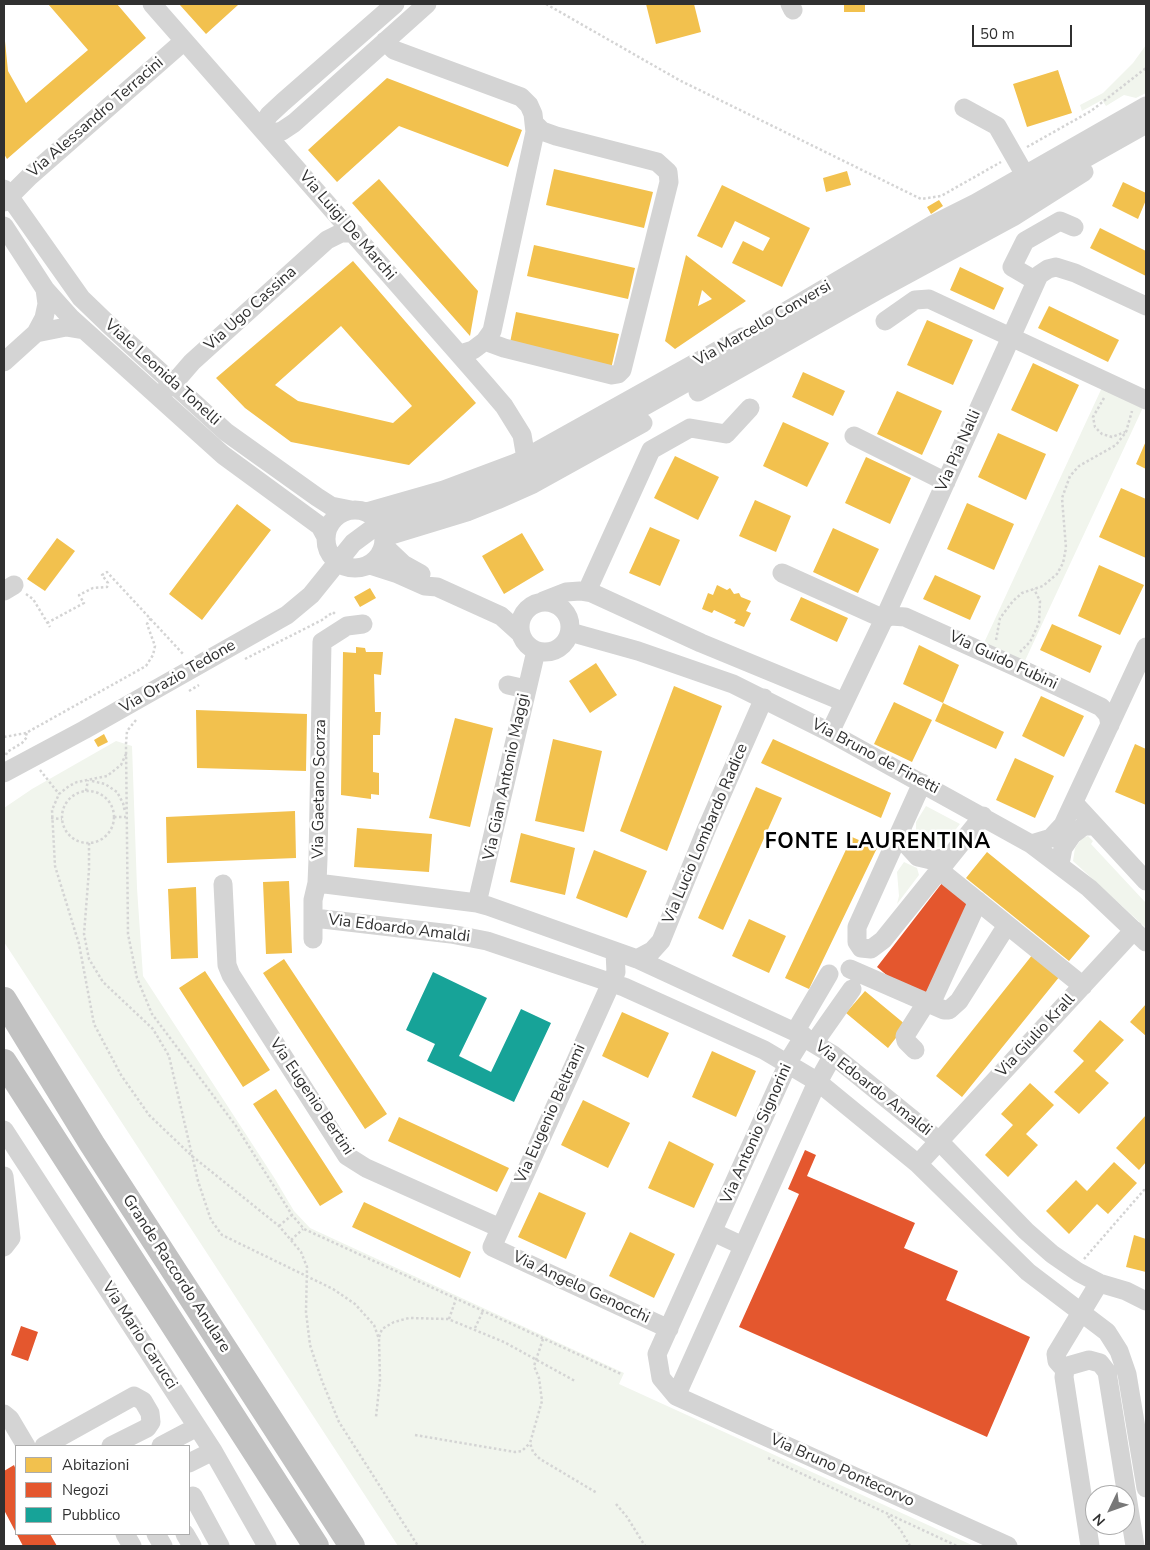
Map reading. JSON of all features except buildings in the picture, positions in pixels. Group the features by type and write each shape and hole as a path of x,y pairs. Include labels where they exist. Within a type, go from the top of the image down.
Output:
{"highway":[{"name":"Grande Raccordo Anulare","path":"4,1000 92,1144 352,1546"},
{"name":"Grande Raccordo Anulare","path":"4,1062 316,1546"}],"street":[{"name":"Via Luigi De Marchi","path":"152,4 504,406 522,436 526,458"},
{"path":"395,4 269,114 264,132 282,131 294,123 427,4"},
{"name":"Via Alessandro Terracini","path":"5,196 184,41"},
{"path":"386,41 394,50 521,97 529,105 535,124 535,132 492,331 485,341 473,350 460,354"},
{"path":"348,46 362,62"},
{"name":"Via Marcello Conversi","path":"373,526 458,486 526,458 794,308 934,224 1146,106"},
{"path":"964,108 997,126 1025,175"},
{"path":"485,341 594,371 618,374 622,370 669,182 668,172 657,162 556,136 542,131 535,124"},
{"path":"460,354 469,337 483,326 535,124"},
{"name":"Via Marcello Conversi","path":"373,526 482,492 529,471 1146,124"},
{"name":"Via Marcello Conversi","path":"373,526 467,512 533,484 880,289 1013,217 1146,136"},
{"name":"Viale Leonida Tonelli","path":"5,196 81,298 226,432 331,506 373,526"},
{"path":"1036,281 1012,266 1025,241 1060,221 1074,227"},
{"name":"Viale Leonida Tonelli","path":"4,226 45,288 84,330 223,455 320,526 326,537 328,549 337,562"},
{"name":"Via Ugo Cassina","path":"152,392 164,391 173,384 192,362 327,240 341,233 354,233"},
{"name":"Via Pia Nalli","path":"827,731 833,726 884,619 1036,281 1048,268 1056,267 1075,273 1146,306"},
{"path":"4,362 36,333 44,318 47,304 45,288"},
{"path":"885,321 907,304 924,298 1011,336 1140,397"},
{"path":"36,333 54,328 84,330"},
{"path":"587,591 651,450 690,428 726,434 750,408"},
{"path":"854,436 946,482"},
{"path":"326,537 334,519 373,526 403,564 425,576 434,586 501,616 521,634"},
{"path":"370,565 381,554 373,526"},
{"name":"Via Orazio Tedone","path":"6,766 84,730 287,616 311,596 353,543 373,526"},
{"path":"337,562 353,569 370,565 398,574 425,586 434,586"},
{"path":"782,573 884,619"},
{"name":"Via Bruno de Finetti","path":"501,616 524,613 529,607 562,593 587,591 753,665 844,702"},
{"path":"524,613 520,623 521,634 526,644 543,652 557,649 568,639 570,632 568,617 558,605 543,602"},
{"name":"Via Guido Fubini","path":"884,619 892,616 905,617 1102,707 1108,715 1110,725"},
{"name":"Via Gaetano Scorza","path":"317,883 322,642 355,625"},
{"name":"Via Bruno de Finetti","path":"570,632 696,670 764,698 827,731 1031,844 1060,864 1140,936"},
{"path":"1031,844 1047,840 1055,835 1063,825 1146,647"},
{"name":"Via Gian Antonio Maggi","path":"477,903 490,854 517,687 536,650"},
{"name":"Via Lucio Lombardo Radice","path":"645,963 661,941 764,698"},
{"path":"922,782 902,830 857,926 858,945 867,950 879,944 983,816"},
{"path":"1074,804 1144,875"},
{"path":"1060,864 1063,848 1072,835 1084,826 1095,826"},
{"path":"902,830 908,846 918,857 945,864 978,901 1082,986"},
{"name":"Via Edoardo Amaldi","path":"1146,1301 1126,1291 1099,1284 1078,1272 1032,1236 939,1141 833,1055 804,1037 645,963 477,903 317,883 313,900 314,918 475,938 611,982 788,1064 818,1082 918,1164 1013,1260 1107,1332 1123,1361 1129,1381 1146,1488"},
{"name":"Via Eugenio Bertini","path":"223,884 227,965 230,975 347,1156 366,1168 500,1228"},
{"path":"915,1050 906,1040 905,1036 931,999 978,901"},
{"path":"313,939 311,929 314,918"},
{"path":"850,969 931,999 944,1010 949,1010 959,1001 1007,925"},
{"name":"Via Giulio Krall","path":"939,1141 1082,986 1140,936"},
{"path":"611,982 616,969 616,952"},
{"path":"641,995 645,963"},
{"path":"804,1037 829,974"},
{"name":"Via Eugenio Beltrami","path":"492,1247 611,982"},
{"path":"804,1037 852,989"},
{"name":"Via Antonio Signorini","path":"804,1037 788,1064 763,1123 657,1354 661,1378 676,1396 818,1082 833,1055"},
{"path":"763,1123 793,1137"},
{"name":"Via Mario Carucci","path":"4,1130 205,1440 267,1546"},
{"name":"Via Edoardo Amaldi","path":"918,1164 939,1141"},
{"path":"4,1176 7,1217 11,1238 4,1247"},
{"path":"713,1232 743,1246"},
{"name":"Via Angelo Genocchi","path":"492,1247 669,1329"},
{"path":"1090,1546 1071,1424 1065,1370 1057,1361 1056,1354 1099,1284"},
{"path":"1065,1370 1072,1364 1088,1360 1100,1363 1107,1372 1135,1546"},
{"path":"46,1445 134,1396 143,1401 150,1412 151,1422 147,1428 113,1445"},
{"name":"Via Bruno Pontecorvo","path":"676,1396 1008,1546"},
{"path":"4,1414 10,1419 25,1445"},
{"path":"168,1445 205,1440"},
{"path":"190,1450 205,1440"},
{"path":"190,1462 205,1440"},
{"path":"191,1497 220,1546"},
{"path":"126,1535 132,1546"},
{"path":"157,1535 163,1546"},
{"path":"186,1535 192,1546"}],"path":[{"path":"546,4 679,80 921,199 941,196 1091,111 1146,68"},
{"path":"1116,386 1104,398 1093,417 1095,427 1102,434 1112,437 1126,432"},
{"path":"996,644 1000,618 1005,611 1022,593 1051,580 1063,563 1066,548 1062,498 1070,476 1079,466 1116,445 1126,432 1140,397"},
{"path":"47,623 84,604 79,595 92,588 107,586 108,583 102,575 107,572 184,653 185,660"},
{"path":"12,588 33,600 50,627"},
{"path":"1016,655 1030,642 1039,623 1040,601 1034,588"},
{"path":"244,659 322,620 333,612 355,625"},
{"path":"4,737 26,733 146,666 153,655 155,646 147,624 151,618"},
{"path":"188,691 204,682"},
{"path":"142,717 130,725 127,731 126,817 128,934 143,995 167,1036 236,1126 292,1215 304,1229 621,1374"},
{"path":"6,766 7,752 22,743 27,737 26,733"},
{"path":"126,752 121,766 107,776 69,786 59,794 52,810 51,818 55,866 79,944 94,1024 135,1098 149,1115 192,1156 279,1226 301,1252 307,1267 306,1312 310,1345 339,1422 418,1546"},
{"path":"37,765 59,794"},
{"path":"86,791 89,780"},
{"path":"89,780 106,784 116,792 123,803 126,817"},
{"path":"86,791 98,792 105,797 111,804 114,817 112,828 108,835 100,840 89,843 75,840 69,835 62,819 66,802 72,796 86,791"},
{"path":"114,817 126,817"},
{"path":"51,818 62,819"},
{"path":"89,843 84,934 89,959 103,982 149,1023 162,1041 175,1077 180,1107 206,1210 222,1235 333,1289 355,1304 374,1325 379,1339"},
{"path":"1078,1272 1081,1261 1146,1190"},
{"path":"279,1226 292,1215"},
{"path":"291,1240 304,1229"},
{"path":"449,1319 457,1299"},
{"path":"474,1328 483,1311"},
{"path":"376,1417 380,1380 379,1339 382,1329 394,1322 409,1318 449,1319 474,1328 504,1342 575,1381"},
{"path":"415,1435 515,1452 522,1451 530,1443 542,1401 534,1360 543,1339"},
{"path":"530,1443 533,1452 540,1459 598,1493"},
{"path":"768,1458 957,1546"},
{"path":"616,1504 627,1516 645,1546"},
{"path":"887,1515 900,1529 910,1546"}],"shaded area":[{"path":"1146,45 1146,93 1136,98 1124,95 1106,106 1102,100 1082,111 1080,105 1103,93 1133,63"},
{"path":"1105,381 1146,401 1023,665 983,645"},
{"path":"116,741 132,746 137,888 143,976 294,1211 310,1228 624,1373 619,1384 974,1546 398,1546 4,942 4,808 32,789"},
{"path":"926,806 960,824 942,847 929,848 916,837 916,822"},
{"path":"1088,836 1093,841 1091,844 1146,903 1146,928 1073,861 1075,848 1082,838"},
{"path":"904,862 917,868 919,875 897,904 899,896 897,872"}],"district":[{"name":"FONTE LAURENTINA","path":"878,843"}]}
